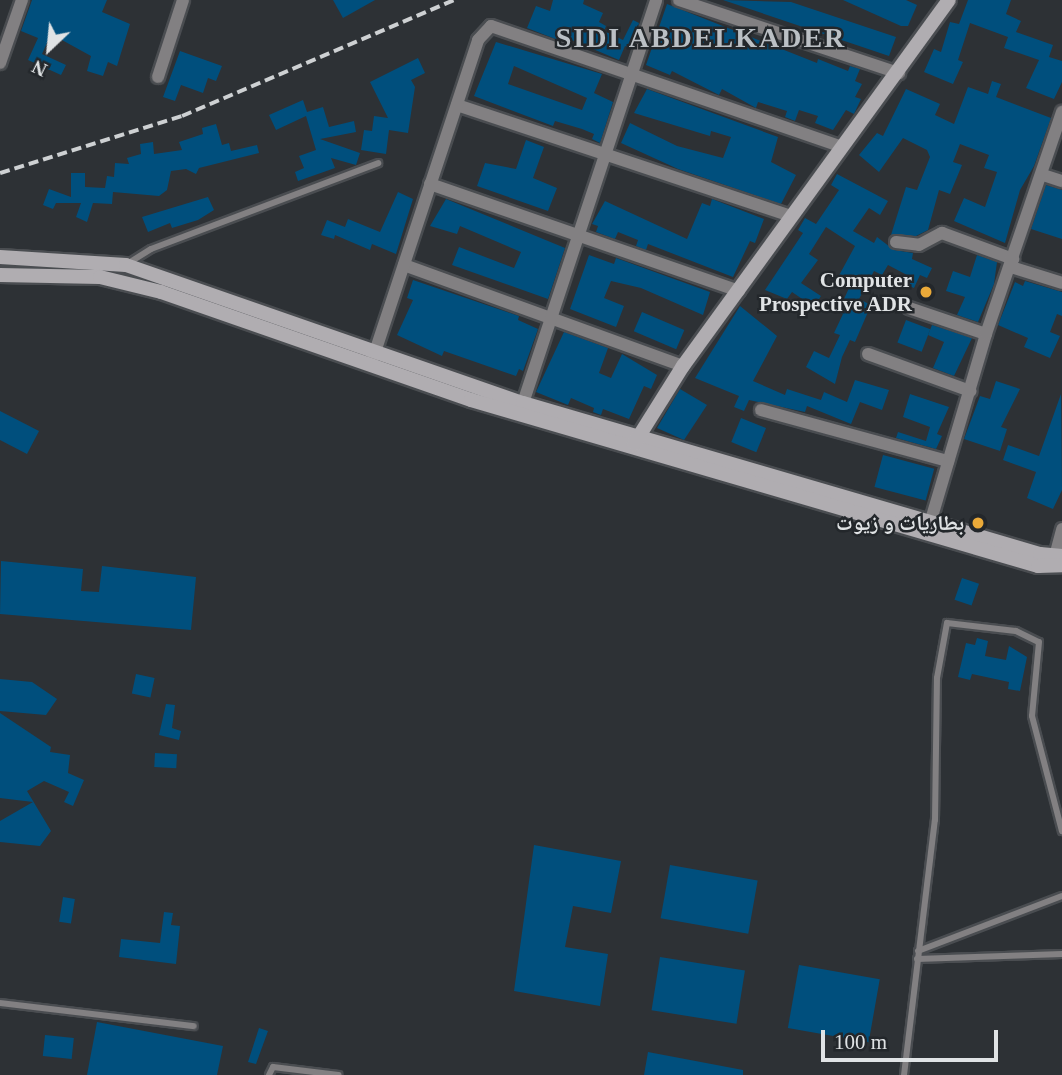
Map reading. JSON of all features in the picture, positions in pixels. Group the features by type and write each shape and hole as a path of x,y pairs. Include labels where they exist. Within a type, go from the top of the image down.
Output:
{"main road":[{"path":"635,441 683,366 790,216 899,73 949,0"},
{"path":"0,257 125,265 373,357 471,400 635,441 928,527 1038,566 1060,559"},
{"path":"0,275 100,277 373,357 635,441"}],"street":[{"path":"0,63 22,0"},
{"path":"158,77 183,0"},
{"path":"523,403 656,0"},
{"path":"680,0 899,73"},
{"path":"373,357 478,40 491,26 843,148"},
{"path":"457,105 790,216"},
{"path":"928,527 986,334 1043,175 1062,112"},
{"path":"1043,175 1062,181"},
{"path":"430,184 739,291"},
{"path":"896,242 919,245 942,233 1062,283"},
{"path":"404,265 683,366"},
{"path":"909,308 986,334"},
{"path":"868,355 970,391"},
{"path":"761,411 948,461"},
{"path":"1060,559 1062,530"}],"lane":[{"path":"125,265 151,249 379,163"},
{"path":"904,1075 935,820 937,678 947,623 1016,631 1039,642 1032,716 1062,831"},
{"path":"918,951 1062,897"},
{"path":"917,959 1062,954"},
{"path":"0,1003 194,1026"},
{"path":"268,1075 273,1067 339,1075"}],"building":[{"path":"32,0 107,0 102,12 130,24 117,66 108,62 103,76 87,71 91,56 51,34 42,54 66,65 61,75 28,60 38,38 21,31"},
{"path":"333,0 375,0 343,18"},
{"path":"553,0 584,0 583,4 603,13 599,22 606,26 604,31 623,40 633,20 639,23 631,49 625,46 619,60 560,35 558,40 527,28 536,6 550,11"},
{"path":"723,0 791,2 896,37 889,56"},
{"path":"843,0 906,0 917,5 908,26 901,26"},
{"path":"968,0 1011,0 1006,14 1021,21 1016,32 1053,45 1049,57 1062,61 1062,82 1054,99 1026,88 1039,60 1004,48 1008,37 970,23 958,60 963,62 953,84 924,72 934,49 941,52 950,22 959,24"},
{"path":"667,4 817,63 818,59 848,71 850,66 860,69 855,81 862,84 855,97 861,99 854,114 846,110 833,130 815,123 818,116 799,110 795,121 785,117 787,111 758,102 756,108 722,89 719,95 672,71 670,75 646,65"},
{"path":"496,42 602,74 594,93 613,102 600,143 592,139 594,134 582,129 555,121 553,126 474,96","holes":["514,66 587,98 582,110 508,84"]},
{"path":"180,51 222,66 216,81 208,78 203,93 181,85 175,101 163,97"},
{"path":"418,58 425,73 411,80 415,87 408,133 389,130 386,154 361,150 364,130 372,131 374,116 388,118 370,82"},
{"path":"992,81 1001,84 996,97 1051,118 1034,166 1020,190 1005,243 954,221 964,198 985,207 997,172 984,168 989,155 960,144 953,162 962,165 950,194 939,190 928,230 916,236 891,235 906,187 917,190 930,157 927,150 903,138 879,172 859,155 877,133 883,136 906,89 940,104 935,115 954,124 968,87 988,94"},
{"path":"647,89 778,137 771,162 796,175 781,204 678,169 621,143 630,123 677,146 723,158 731,137 711,131 710,136 634,113"},
{"path":"303,100 307,112 323,107 329,127 354,121 356,132 320,139 360,153 356,165 331,158 335,168 298,181 295,172 304,168 299,156 316,150 306,116 276,130 269,115"},
{"path":"216,124 222,145 229,143 231,151 257,145 259,153 199,168 196,174 186,169 171,171 167,190 159,196 113,192 112,204 93,203 87,222 76,217 81,203 56,203 53,209 43,205 49,189 71,197 71,173 85,173 85,187 105,188 107,176 114,177 115,163 129,164 127,158 141,154 140,144 153,142 154,154 182,150 179,142 203,134 202,128"},
{"path":"526,140 544,147 533,178 557,188 548,211 477,186 485,163 516,169"},
{"path":"837,174 888,201 880,215 869,208 853,231 874,243 877,237 894,250 913,253 912,259 932,268 927,278 920,275 914,288 903,283 907,275 888,265 882,275 874,271 859,299 871,305 855,342 850,340 842,357 835,384 806,367 814,351 829,358 840,335 834,333 843,314 838,312 849,288 836,281 855,246 826,227 809,254 818,260 801,283 821,296 814,307 792,292 787,299 765,290 803,233 798,230 805,218 816,224 839,190 831,185"},
{"path":"1046,185 1062,190 1062,239 1031,229"},
{"path":"398,192 413,199 396,254 372,244 370,250 335,235 334,239 321,235 327,220 345,227 348,219 380,232"},
{"path":"208,197 214,210 198,220 172,228 170,223 148,232 142,217"},
{"path":"446,199 565,248 548,299 452,265 459,247 514,268 521,252 460,226 457,234 430,226"},
{"path":"712,199 764,219 755,243 750,241 733,277 648,244 646,250 636,246 638,240 618,232 615,239 596,232 598,226 592,224 605,201 687,239 702,203 710,206"},
{"path":"589,255 614,264 616,258 710,292 703,315 641,288 611,281 604,298 624,306 616,327 570,309"},
{"path":"977,255 997,262 994,284 978,322 957,315 965,297 946,291 953,271 970,277"},
{"path":"413,280 519,316 518,320 538,329 523,371 519,369 516,376 444,351 442,356 397,335 413,300 407,298"},
{"path":"1025,281 1062,292 1062,316 1057,314 1050,332 1060,336 1050,358 1024,347 1028,338 998,325 1015,282 1023,286"},
{"path":"740,306 777,336 753,381 785,395 787,389 821,400 824,392 847,402 855,380 889,390 882,410 860,402 851,424 807,406 805,412 749,400 744,411 734,407 739,396 695,378"},
{"path":"642,312 684,330 676,349 634,331"},
{"path":"906,320 930,329 922,352 897,342"},
{"path":"932,325 972,338 954,376 933,368 944,342 928,335"},
{"path":"564,332 608,348 599,373 611,378 622,354 657,375 651,389 644,386 629,419 603,409 601,415 593,412 594,408 571,398 568,405 536,392"},
{"path":"996,381 1020,389 1001,427 1007,429 1000,451 964,439 980,396 990,399"},
{"path":"680,389 707,405 684,440 657,428"},
{"path":"910,394 949,407 937,434 942,436 936,449 896,438 898,432 926,441 930,427 903,417"},
{"path":"1061,394 1062,490 1053,509 1027,498 1036,472 1003,460 1008,445 1039,456"},
{"path":"0,411 39,431 27,454 0,440"},
{"path":"741,418 766,428 756,452 731,442"},
{"path":"883,455 934,469 926,501 874,487"},
{"path":"1,561 83,569 81,591 99,592 102,566 196,577 191,630 0,614"},
{"path":"962,578 979,584 972,606 955,600"},
{"path":"977,638 988,641 985,656 1006,660 1009,646 1027,657 1020,691 1008,689 1009,682 972,674 970,680 958,677 966,643 975,645"},
{"path":"136,674 155,678 150,698 132,694"},
{"path":"0,679 32,682 57,699 46,715 0,711"},
{"path":"166,704 175,705 172,728 181,731 179,740 159,735"},
{"path":"0,713 51,747 50,752 70,755 68,773 84,780 73,806 64,802 69,792 44,781 27,791 51,831 40,846 0,842 0,821 33,802 0,798"},
{"path":"155,753 177,754 176,768 154,767"},
{"path":"534,845 621,861 611,913 573,906 565,947 608,954 600,1006 514,991"},
{"path":"670,865 758,880 748,934 661,918"},
{"path":"63,897 75,899 71,924 59,922"},
{"path":"164,912 173,913 171,925 180,926 176,964 119,957 121,939 160,943"},
{"path":"660,957 745,970 736,1024 652,1010"},
{"path":"799,965 880,979 869,1042 788,1028"},
{"path":"97,1022 223,1046 217,1075 87,1075"},
{"path":"259,1028 268,1031 256,1064 248,1062"},
{"path":"45,1035 74,1038 72,1059 43,1056"},
{"path":"648,1052 743,1070 743,1075 644,1075"}],"railway":[{"path":"0,173 182,116 454,0"}],"place":[{"name":"Computer Prospective ADR","path":"926,292"},
{"name":"بطاريات و زيوت","path":"978,523"}],"district":[{"name":"SIDI ABDELKADER","path":"701,38"}]}
